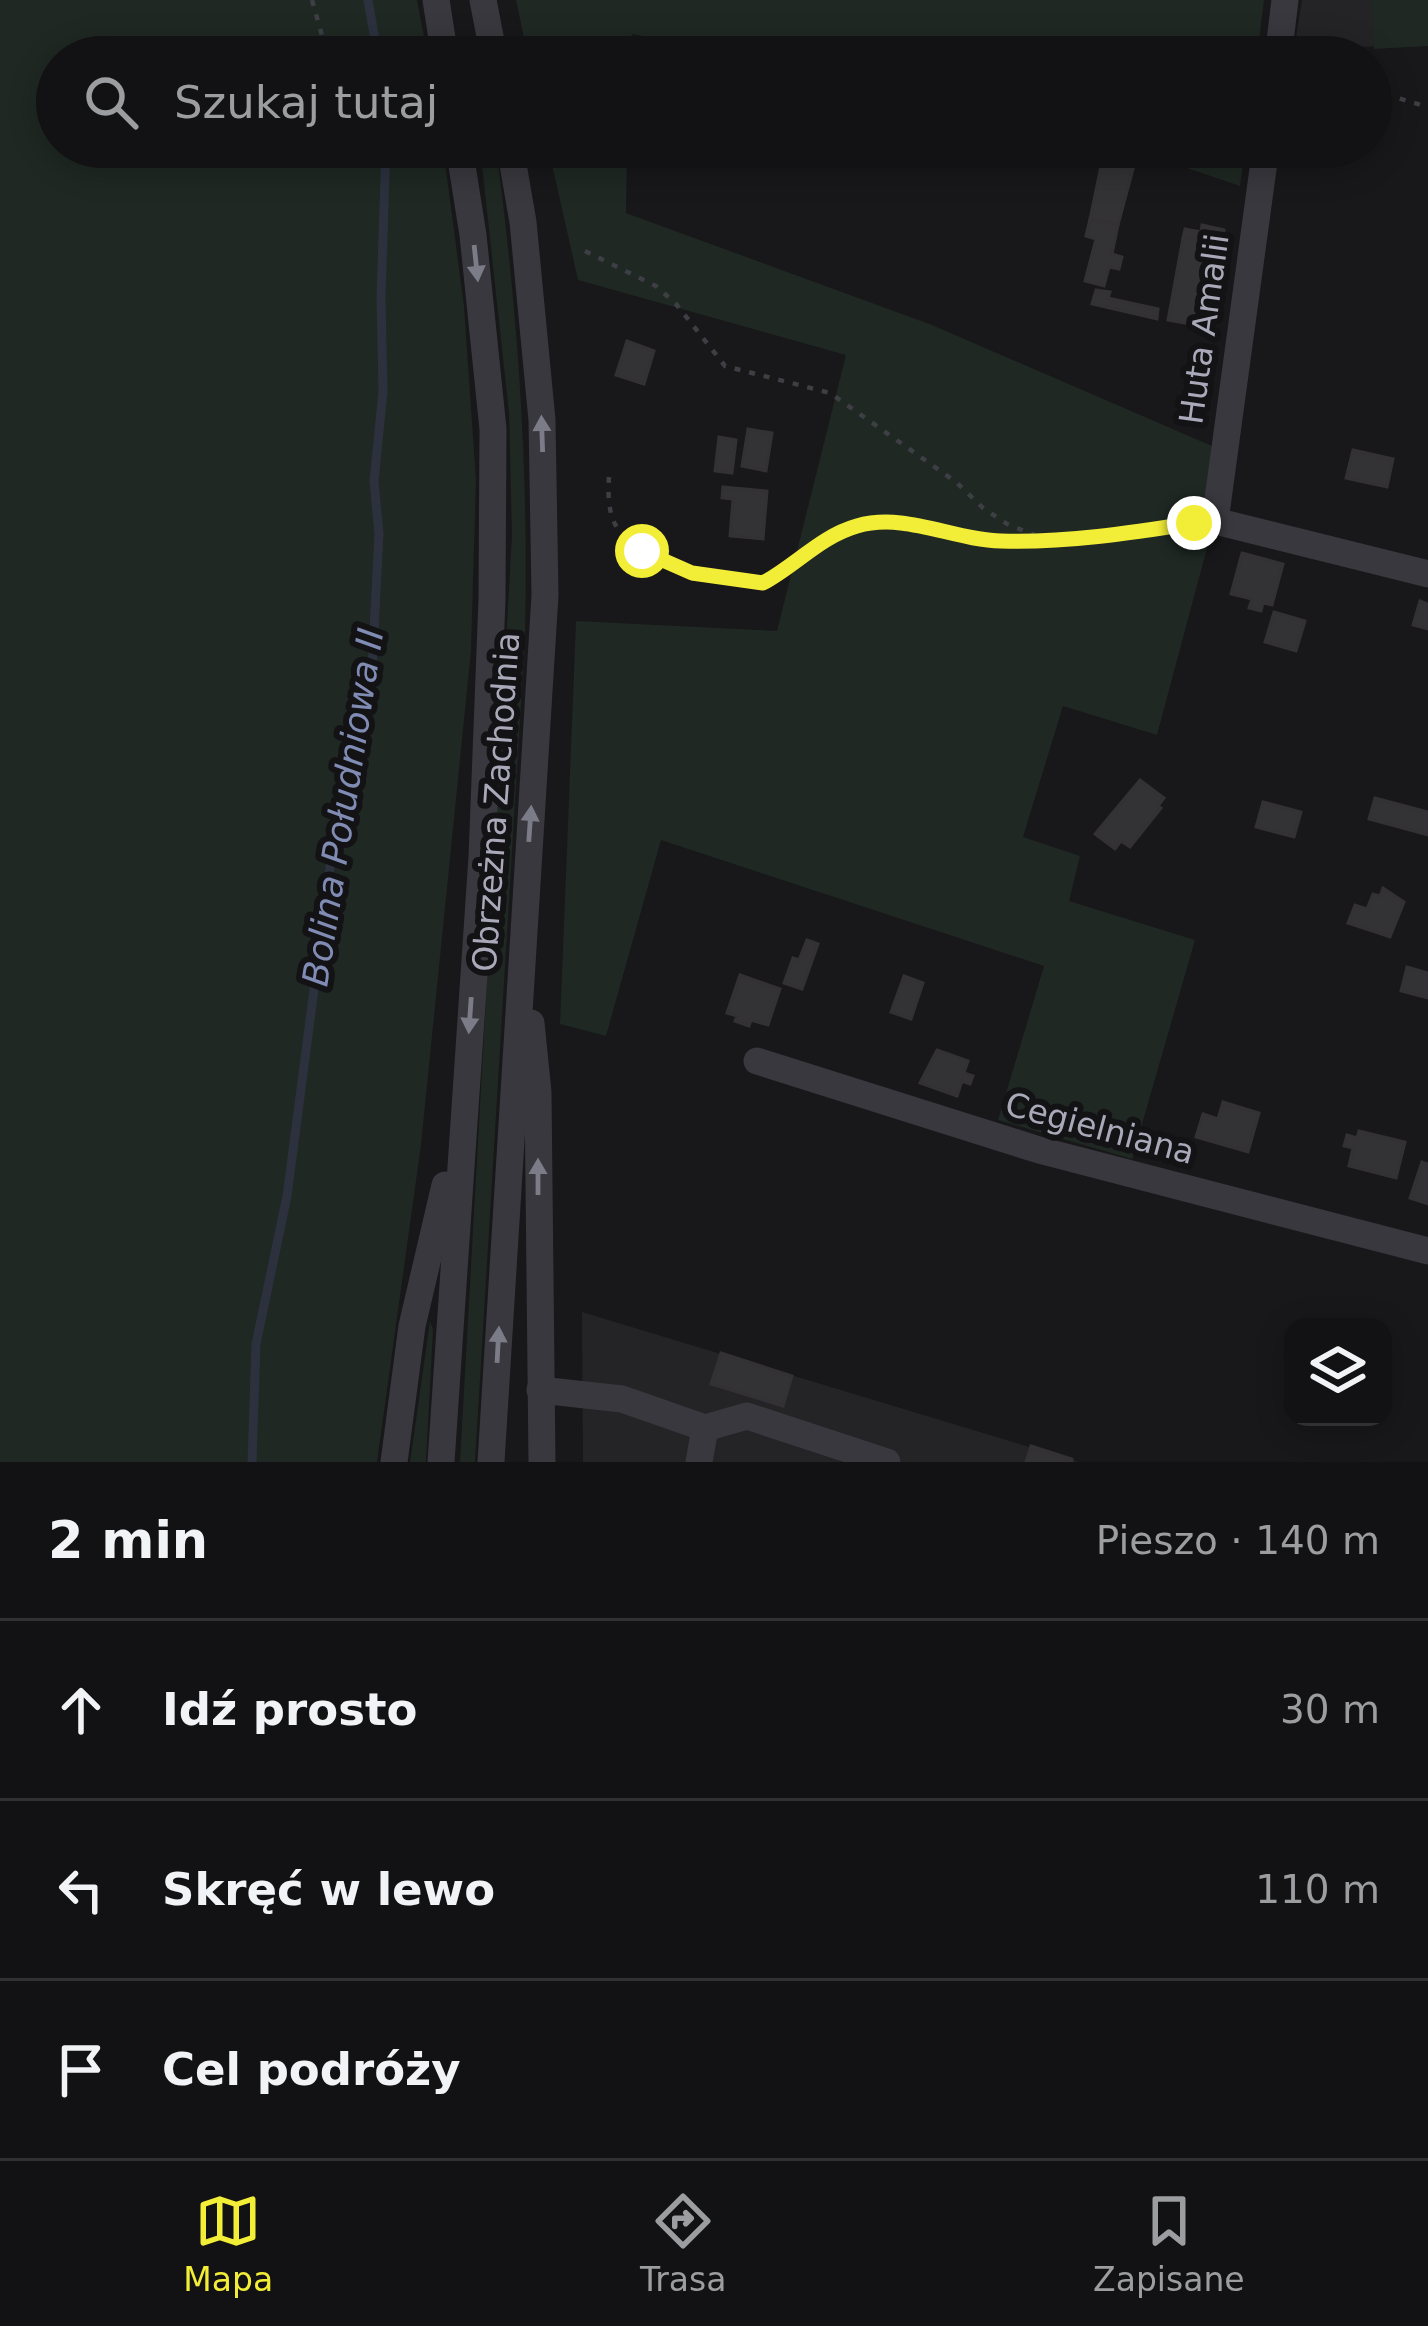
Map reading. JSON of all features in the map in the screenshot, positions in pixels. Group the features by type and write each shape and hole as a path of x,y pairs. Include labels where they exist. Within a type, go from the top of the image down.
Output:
{"street":[{"path":"436,0 442,36"},
{"path":"484,0 490,36"},
{"path":"1281,36 1285,0"},
{"name":"Obrzeżna Zachodnia","path":"441,1462 482,857 493,599 493,429 462,168"},
{"name":"Obrzeżna Zachodnia","path":"491,1462 545,595 542,420 514,168"},
{"name":"Huta Amalii","path":"1215,520 1263,168"},
{"path":"1215,520 1428,574"},
{"path":"523,941 538,1092 542,1462"},
{"name":"Cegielniana","path":"757,1061 1039,1150 1428,1251"},
{"path":"394,1462 412,1325 463,1111"},
{"path":"540,1390 622,1399 705,1428 747,1416 885,1462"},
{"path":"700,1462 705,1428"}],"path":[{"path":"312,0 322,36"},
{"path":"1392,96 1428,107"},
{"path":"585,251 656,286 725,366 830,393 956,482 983,508 1047,540"},
{"path":"610,477 608,496 614,522 626,540 666,564 740,582 763,583 825,540 861,524 904,523 998,541 1047,540 1215,520"}],"shaded area":[{"path":"0,0 417,0 424,36 36,36 36,168 446,168 464,306 476,480 471,651 421,1145 377,1462 0,1462"},
{"path":"516,0 1264,0 1260,36 524,36"},
{"path":"1302,0 1428,0 1428,44 1392,46 1392,36 1296,36"},
{"path":"1372,0 1428,0 1428,46 1392,48 1392,36 1373,36"},
{"path":"482,168 498,168 510,270 523,451 525,636 475,1462 460,1462 512,535 509,413"},
{"path":"553,168 627,168 626,213 932,325 1212,446 1210,537 1157,735 1063,706 1023,837 1080,856 1069,901 1195,940 1132,1159 998,1120 1044,966 661,840 606,1036 560,1024 576,621 777,631 846,355 578,280"},
{"path":"1187,168 1242,168 1240,186"},
{"path":"582,1312 1079,1462 583,1462"},
{"path":"430,1321 426,1462 410,1462"}],"building":[{"path":"1101,168 1133,169 1118,225 1090,219"},
{"path":"1090,219 1118,225 1112,254 1122,257 1119,269 1109,267 1104,286 1085,281 1096,239 1086,236"},
{"path":"1202,225 1224,230 1222,245 1183,238 1185,229 1201,232"},
{"path":"1183,238 1229,246 1213,328 1168,320"},
{"path":"1096,290 1110,292 1108,298 1158,309 1157,319 1092,304"},
{"path":"627,341 654,351 644,384 616,375"},
{"path":"748,429 772,433 766,471 742,466"},
{"path":"719,437 736,440 732,473 715,471"},
{"path":"1353,450 1393,459 1387,487 1346,478"},
{"path":"723,487 767,491 763,539 730,536 733,499 722,498"},
{"path":"1242,553 1283,564 1272,605 1263,603 1261,611 1249,608 1252,599 1231,594"},
{"path":"1420,601 1428,604 1428,629 1413,625"},
{"path":"1274,612 1305,621 1296,651 1265,642"},
{"path":"1140,780 1164,798 1161,808 1130,847 1121,841 1115,849 1095,834"},
{"path":"1375,798 1428,812 1428,835 1369,819"},
{"path":"1263,802 1301,812 1294,837 1256,827"},
{"path":"1383,888 1404,902 1390,937 1348,923 1355,905 1367,909 1373,894 1380,896"},
{"path":"807,940 818,944 802,989 784,983 793,958 799,960"},
{"path":"1407,967 1428,973 1428,998 1401,991"},
{"path":"740,975 780,989 768,1025 751,1020 749,1026 727,1013"},
{"path":"904,976 923,983 911,1019 891,1012"},
{"path":"937,1050 968,1061 964,1073 973,1076 970,1084 962,1081 957,1096 920,1083"},
{"path":"1223,1102 1259,1113 1248,1152 1196,1137 1203,1114 1218,1119"},
{"path":"1359,1131 1405,1142 1396,1178 1349,1166 1353,1148 1344,1146 1347,1135 1357,1138"},
{"path":"1422,1162 1428,1164 1428,1204 1410,1198"},
{"path":"721,1353 792,1376 783,1406 711,1384"},
{"path":"1031,1446 1072,1459 1072,1462 1026,1462"}],"waterway":[{"name":"Bolina Południowa II","path":"368,0 374,36"},
{"name":"Bolina Południowa II","path":"252,1462 256,1344 287,1196 352,699 372,668 379,534 374,481 383,391 385,168"}],"route":[{"path":"642,551 692,573 763,583 825,540 861,524 904,523 968,538 1020,541 1194,523"}]}
